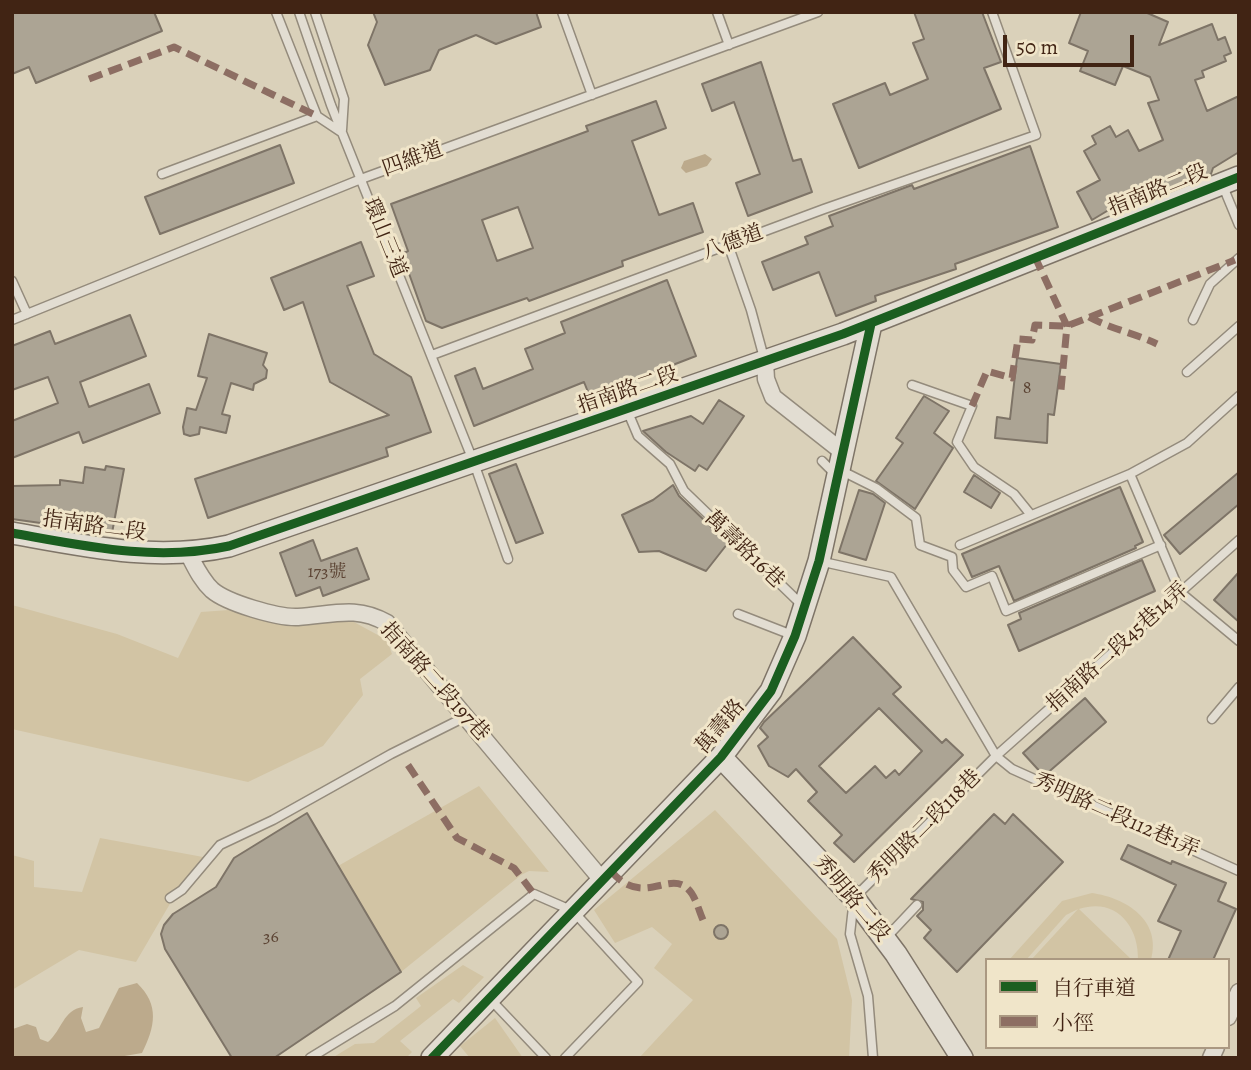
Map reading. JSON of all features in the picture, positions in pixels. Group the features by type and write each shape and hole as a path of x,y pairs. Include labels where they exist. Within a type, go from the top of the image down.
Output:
{"street":[{"name":"指南路二段","path":"12,533 102,549 188,554 252,540 871,324 1231,180"},
{"name":"萬壽路","path":"432,1058 720,757 771,691 795,636 819,561 836,465 871,324"},
{"path":"765,362 766,379 773,397 836,465"},
{"name":"指南路二段197巷","path":"188,554 208,586 230,601 294,617 346,610 376,617 398,634 602,880"},
{"name":"秀明路二段","path":"720,757 855,898 885,939 962,1058"}],"lane":[{"path":"275,12 317,116 342,133"},
{"name":"環山三道","path":"299,12 331,105 432,355 508,559"},
{"path":"315,12 344,99 342,133"},
{"path":"562,12 592,95"},
{"path":"717,12 729,45"},
{"name":"四維道","path":"12,320 360,179 818,12"},
{"name":"八德道","path":"432,355 728,244 1036,135 992,12"},
{"path":"162,174 317,116"},
{"path":"1231,180 1239,225"},
{"path":"728,244 751,310 765,362"},
{"path":"1193,320 1210,284 1239,258"},
{"path":"12,281 27,314"},
{"path":"1187,372 1239,326"},
{"path":"912,385 972,406 957,442 964,456 1014,494 1031,515"},
{"path":"960,545 1130,474 1187,443 1239,396"},
{"name":"萬壽路16巷","path":"627,410 638,436 670,464 684,491 804,608"},
{"path":"836,465 876,488 916,518 920,545 952,557 953,570 966,587 992,576 1006,611 1161,545"},
{"path":"1130,474 1180,592 1239,641"},
{"name":"指南路二段45巷14弄","path":"996,756 1239,540"},
{"path":"819,561 891,577 996,756"},
{"path":"738,614 795,636"},
{"path":"1212,719 1239,687"},
{"path":"170,898 182,890 220,845 274,820 391,754 467,716"},
{"name":"秀明路二段112巷1弄","path":"996,756 1012,769 1239,871"},
{"name":"秀明路二段118巷","path":"855,898 996,756"},
{"path":"310,1058 395,1006 534,894 573,911 638,982 565,1058"},
{"path":"855,898 850,934 868,996 873,1058"},
{"path":"885,939 917,905"},
{"path":"489,998 546,1058"}],"shaded area":[{"path":"705,154 712,159 707,166 686,173 681,168 684,161"},
{"path":"12,605 117,634 178,658 201,612 229,610 283,622 352,621 387,640 392,654 360,679 363,695 323,746 248,782 12,729"},
{"path":"479,786 549,872 529,871 521,875 401,972 338,866"},
{"path":"715,810 837,939 852,1000 849,1058 639,1058 693,1000 654,968 672,944 652,927 615,943 594,910"},
{"path":"100,838 203,857 195,879 178,890 136,962 79,950 12,990 12,855 34,861 34,887 82,892"},
{"path":"1092,893 1129,906 1138,913 1151,933 1151,958 1138,958 1134,936 1122,917 1104,907 1092,906 1079,909 1130,958 1033,958 1078,909 1066,915 1028,958 1011,958 1062,901"},
{"path":"463,965 484,977 459,1003 453,999 400,1041 412,1052 406,1058 332,1058 355,1044 374,1043 421,1006 416,998"},
{"path":"137,983 149,1000 153,1016 150,1034 142,1053 113,1058 12,1058 13,1029 27,1024 36,1027 40,1039 48,1042 71,1012 83,1007 81,1018 86,1032 99,1028 119,988"},
{"path":"495,1018 523,1058 470,1058 460,1046"}],"building":[{"path":"12,12 154,12 162,31 36,83 29,67 12,74"},
{"path":"373,12 536,12 541,27 496,44 476,35 439,50 430,70 385,85 368,45 377,22"},
{"path":"914,12 982,12 1001,62 984,68 1001,109 859,168 833,104 885,83 890,95 928,79 913,43 924,39"},
{"path":"1081,12 1145,12 1168,22 1159,45 1212,24 1218,40 1225,37 1231,53 1224,56 1226,61 1202,71 1204,77 1195,80 1207,111 1239,96 1239,152 1213,168 1211,174 1156,194 1152,184 1092,220 1077,192 1100,180 1084,151 1096,144 1092,136 1110,126 1116,137 1128,130 1139,151 1163,140 1148,103 1159,100 1150,77 1123,66 1115,85 1080,71 1088,51 1069,43"},
{"path":"761,62 793,161 801,159 812,192 748,216 736,183 760,174 734,102 712,111 702,84"},
{"path":"656,101 666,128 632,141 659,215 693,203 703,232 622,261 623,266 529,301 527,298 442,328 426,321 402,254 408,251 391,204 588,131 586,126","holes":["518,207 533,248 497,261 482,220"]},
{"path":"280,145 294,183 160,234 145,197"},
{"path":"1030,146 1058,227 955,264 956,269 875,296 876,301 836,316 819,272 773,290 762,262 808,244 805,237 833,226 829,216 912,185 914,189"},
{"path":"361,242 374,276 347,286 374,354 411,377 431,432 386,448 388,456 208,518 195,479 389,415 330,382 303,302 284,310 271,278"},
{"path":"667,280 696,356 590,397 584,382 474,426 455,376 475,368 483,389 533,369 525,349 565,333 561,322"},
{"path":"130,315 146,356 80,382 89,407 149,384 160,413 83,443 79,432 12,458 12,421 58,403 48,377 12,390 12,346 50,331 55,344"},
{"path":"209,334 267,353 263,365 267,370 266,378 254,384 253,390 231,383 222,414 230,416 226,433 200,427 199,434 190,436 184,434 183,427 187,408 196,410 207,378 198,376"},
{"path":"1017,358 1061,364 1054,415 1048,414 1047,443 995,438 997,417 1010,419"},
{"path":"924,396 949,411 934,433 953,448 915,509 876,481 903,443 896,438"},
{"path":"719,400 744,416 707,470 699,465 695,471 666,452 643,431 691,416 703,424"},
{"path":"516,464 543,533 516,543 489,474"},
{"path":"106,466 124,469 112,533 12,519 12,486 60,485 60,480 83,483 85,467 105,470"},
{"path":"1239,472 1239,504 1180,554 1164,535"},
{"path":"974,475 1000,493 991,508 964,492"},
{"path":"673,485 679,496 728,543 706,571 659,551 639,552 622,515 653,500"},
{"path":"1120,487 1143,542 1135,546 1136,548 1014,601 999,566 972,577 962,554"},
{"path":"859,490 873,494 885,503 866,560 839,552"},
{"path":"313,540 321,561 357,548 369,579 323,596 320,587 296,596 280,553"},
{"path":"1142,560 1155,591 1019,651 1008,625 1021,619 1019,613"},
{"path":"1239,572 1239,622 1214,600"},
{"path":"853,637 901,687 893,694 942,743 946,739 963,755 854,862 834,843 842,835 808,801 817,792 796,769 788,777 769,766 758,746 768,737 760,728","holes":["879,708 922,751 899,775 895,770 886,778 875,766 846,793 819,766"]},
{"path":"1085,698 1106,722 1044,776 1023,753"},
{"path":"307,813 401,972 274,1058 232,1058 165,949 161,934 173,914 216,887 234,858"},
{"path":"994,814 1005,824 1013,814 1063,862 957,972 924,938 931,930 917,916 923,910 923,902 911,899"},
{"path":"1128,845 1171,864 1172,861 1226,883 1218,901 1236,909 1214,958 1169,958 1181,931 1158,921 1176,885 1121,859"},
{"path":"718,925 724,925 728,932 724,939 718,939 714,935 714,929"}],"marked path":[{"path":"89,79 174,47 317,116"},
{"path":"1035,257 1067,326 1061,390"},
{"path":"972,406 987,371 1012,378 1018,339 1032,340 1035,325 1067,326 1235,260"},
{"path":"1089,317 1157,344"},
{"path":"408,765 457,838 514,868 534,894"},
{"path":"611,871 622,882 633,887 681,884 693,895 703,920"}],"cycle path":[{"path":"12,533 93,547 148,552 175,553 229,546 843,334 1239,177"},
{"path":"432,1058 721,757 771,691 795,636 819,561 871,324"}]}
